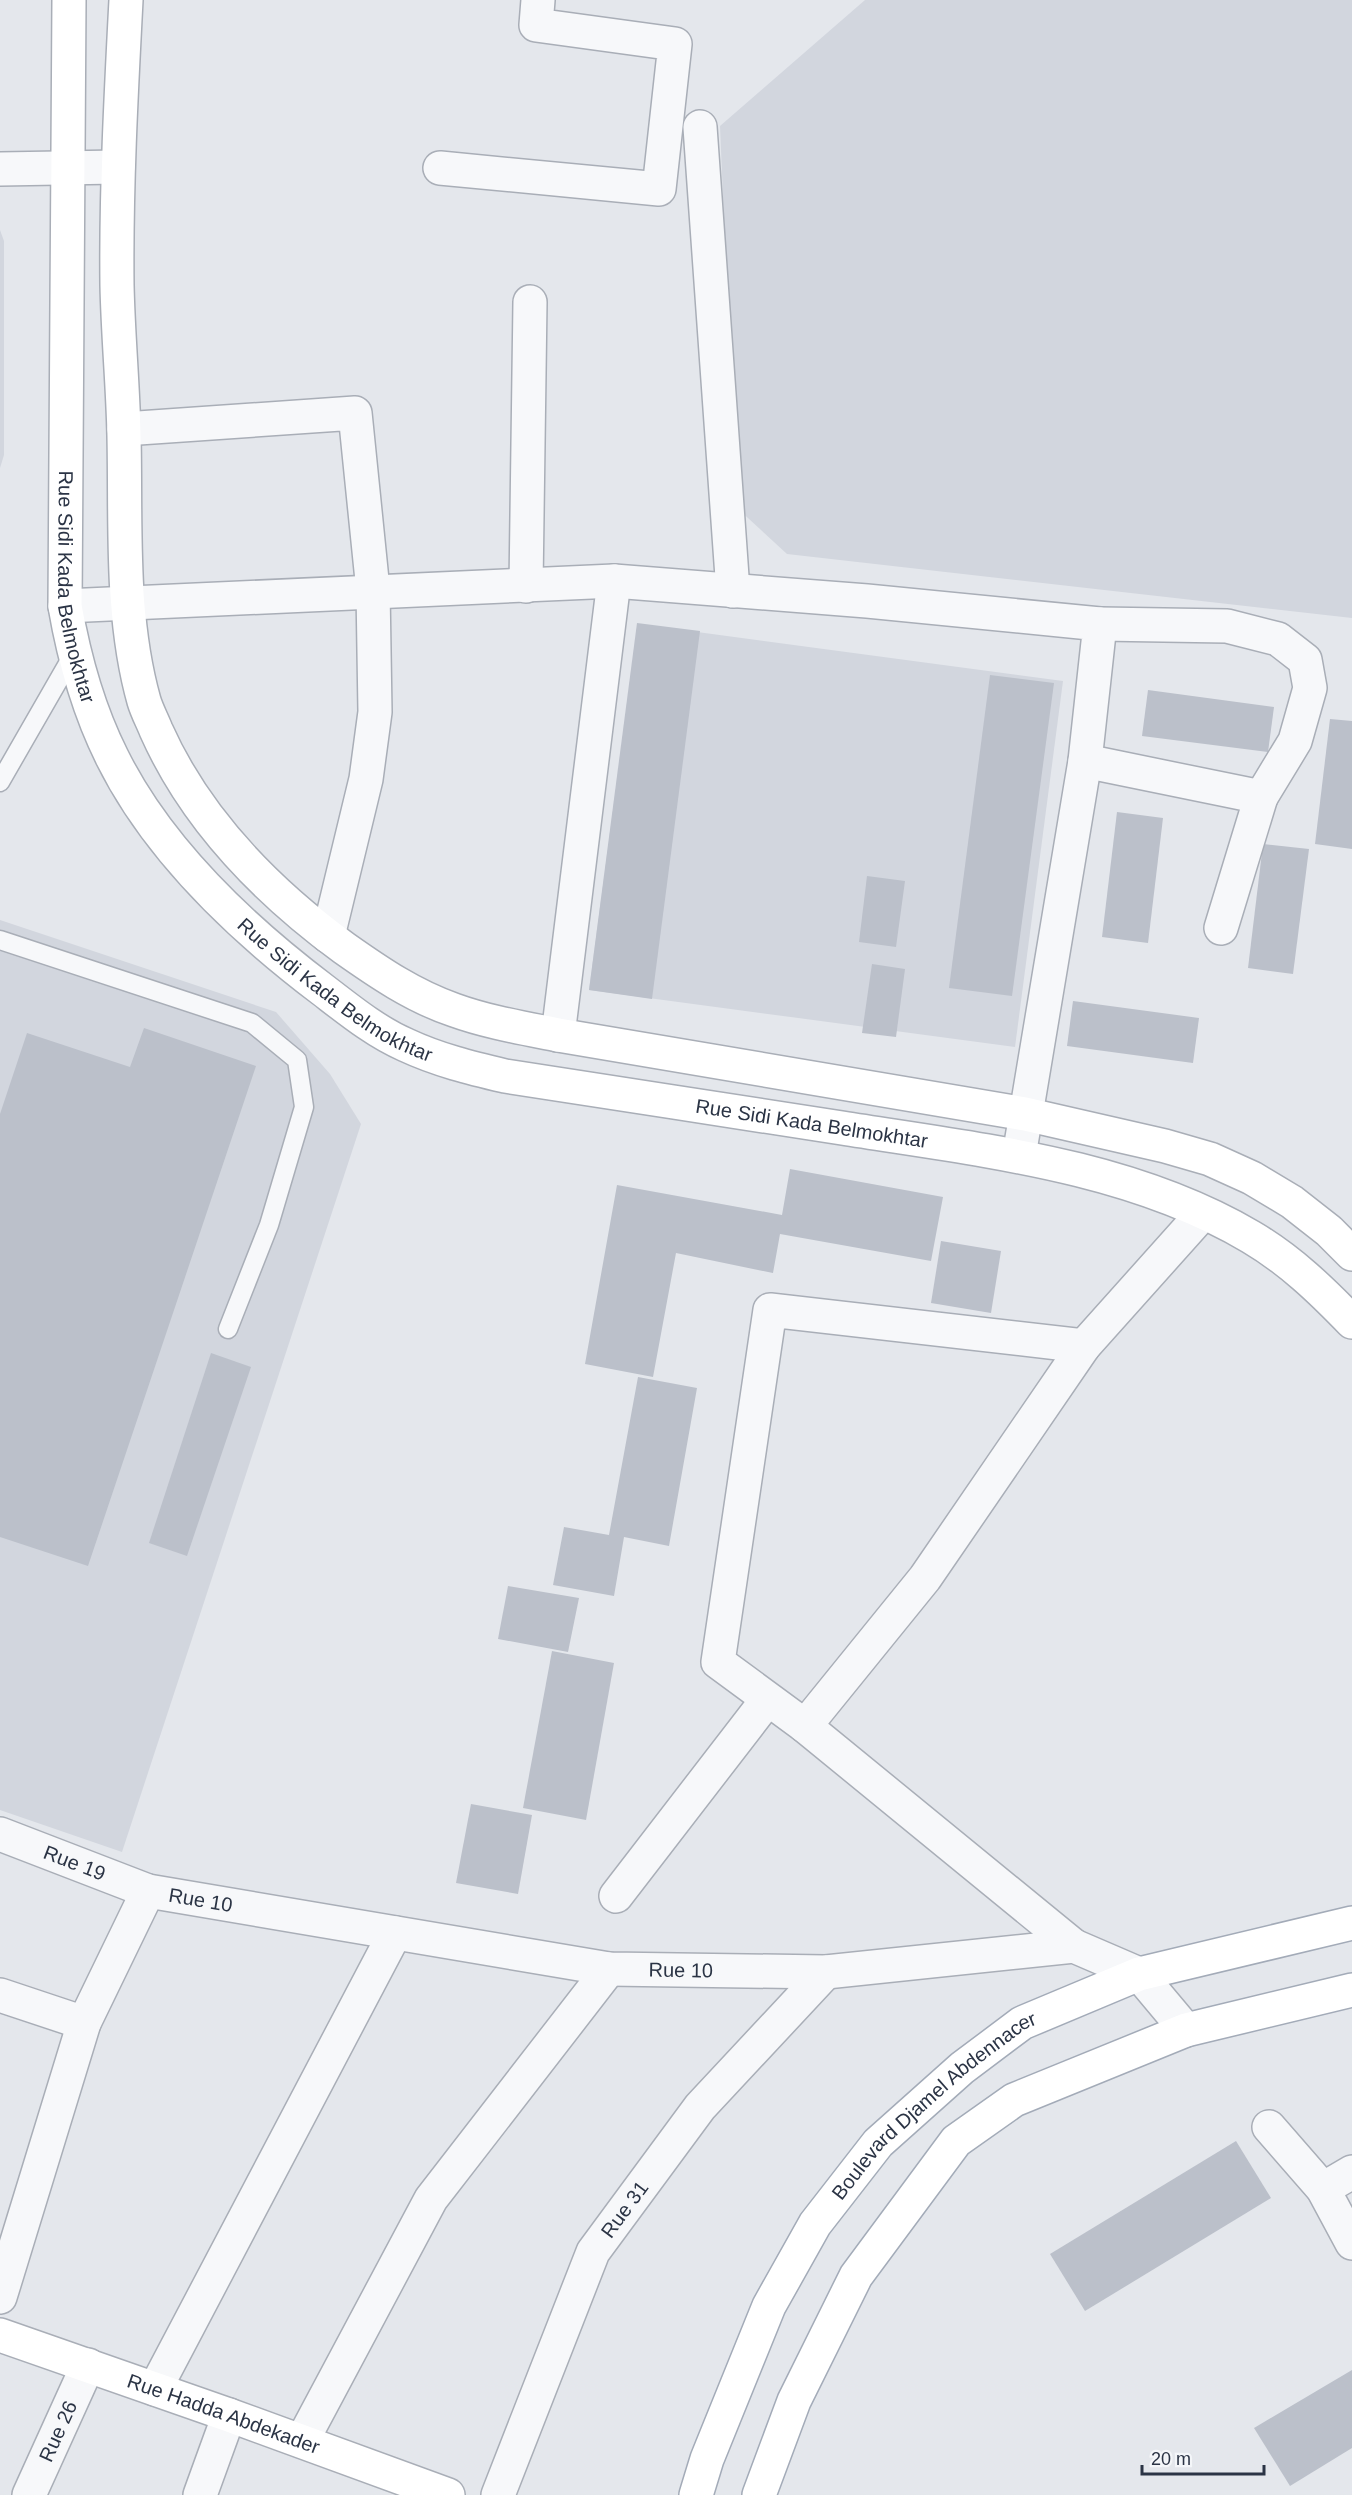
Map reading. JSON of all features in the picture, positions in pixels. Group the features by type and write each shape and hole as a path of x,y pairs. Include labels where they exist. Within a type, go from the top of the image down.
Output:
{"main road":[{"name":"Rue Sidi Kada Belmokhtar","path":"69,0 66,167 65,606 73,655 96,724 133,794 183,861 239,919 304,976 358,1017 404,1045 453,1064 505,1076 1019,1156 1144,1190 1203,1213 1252,1238 1315,1284 1352,1322"},
{"name":"Rue Sidi Kada Belmokhtar","path":"126,0 118,167 117,286 124,429 127,603 144,702 167,753 186,789 255,875 328,936 381,975 453,1010 504,1024 558,1035 1025,1114 1165,1146 1210,1159 1252,1178 1292,1202 1329,1231 1352,1254"},
{"name":"Boulevard Djamel Abdennacer","path":"696,2495 707,2459 769,2306 815,2224 878,2143 962,2068 1022,2023 1139,1974 1352,1923"},
{"name":"Boulevard Djamel Abdennacer","path":"759,2495 794,2401 856,2276 956,2141 1014,2100 1186,2030 1352,1990"},
{"name":"Rue Hadda Abdekader","path":"0,2335 448,2495"}],"street":[{"path":"440,168 659,189 675,44 536,25 538,0"},
{"path":"700,127 733,591"},
{"path":"0,169 118,167"},
{"path":"526,586 530,302"},
{"path":"124,429 355,413 373,590 375,712 366,779 328,936"},
{"path":"558,1035 614,581"},
{"path":"65,606 373,590 614,581 1100,624 1227,626 1278,639 1305,660 1310,688 1295,741 1261,797 1221,928"},
{"path":"1019,1156 1085,761 1100,624"},
{"path":"1085,761 1261,797"},
{"path":"805,1726 925,1578 1084,1346 1203,1213"},
{"path":"1074,1946 805,1726 718,1662 770,1310 1084,1346"},
{"path":"616,1896 767,1700"},
{"name":"Rue 19","path":"0,1834 148,1891"},
{"path":"0,2297 7,2256 84,2023 148,1891"},
{"name":"Rue 10","path":"148,1891 609,1969 826,1972 1074,1946 1139,1974 1186,2030"},
{"path":"155,2389 395,1933"},
{"path":"302,2441 431,2199 609,1969"},
{"name":"Rue 31","path":"498,2495 593,2252 700,2107 826,1972"},
{"path":"0,1995 84,2023"},
{"path":"1269,2127 1323,2189 1352,2243"},
{"path":"1323,2189 1352,2172"},
{"name":"Rue 26","path":"28,2495 88,2365"},
{"path":"200,2495 229,2415"}],"lane":[{"path":"0,782 73,655"},
{"path":"0,940 252,1023 297,1060 304,1107 269,1225 228,1329"}],"shaded area":[{"path":"865,0 1352,0 1352,618 787,554 736,507 720,126"},
{"path":"0,230 4,241 4,455 0,468"},
{"path":"638,624 1063,681 1015,1047 589,990"},
{"path":"0,920 276,1012 330,1074 361,1124 122,1852 0,1810"}],"building":[{"path":"637,623 700,631 652,999 589,990"},
{"path":"990,675 1054,683 1012,996 949,988"},
{"path":"1148,690 1274,707 1268,752 1142,736"},
{"path":"1330,719 1352,721 1352,849 1315,844"},
{"path":"1117,812 1163,818 1148,943 1102,937"},
{"path":"1263,844 1309,849 1293,974 1248,968"},
{"path":"867,876 905,881 896,947 859,942"},
{"path":"872,964 905,969 896,1037 862,1033"},
{"path":"1073,1001 1199,1018 1193,1063 1067,1046"},
{"path":"144,1028 256,1066 88,1566 0,1537 0,1114 27,1033 130,1067"},
{"path":"790,1169 943,1197 931,1261 780,1234 773,1273 676,1253 653,1377 585,1364 617,1185 782,1215"},
{"path":"941,1241 1001,1251 991,1313 931,1303"},
{"path":"211,1353 251,1367 187,1556 149,1543"},
{"path":"638,1377 697,1388 669,1546 624,1537 614,1596 553,1585 564,1527 609,1535"},
{"path":"508,1586 579,1598 568,1652 498,1639"},
{"path":"552,1651 614,1663 586,1820 523,1808"},
{"path":"471,1804 532,1815 518,1894 456,1883"},
{"path":"1236,2141 1271,2198 1085,2311 1050,2254"},
{"path":"1352,2370 1352,2448 1290,2486 1254,2428"}]}
